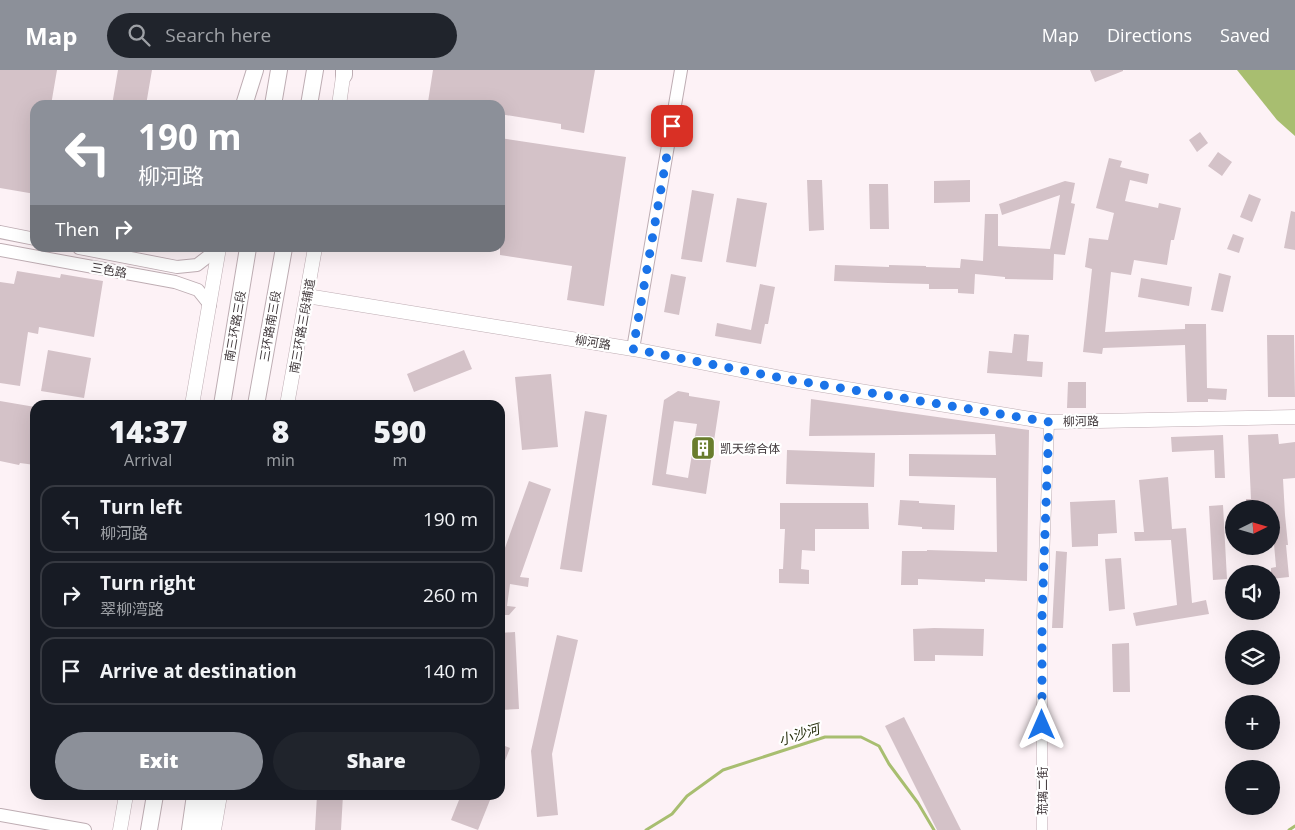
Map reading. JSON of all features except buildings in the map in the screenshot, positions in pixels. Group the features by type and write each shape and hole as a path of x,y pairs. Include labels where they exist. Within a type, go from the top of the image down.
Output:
{"highway":[{"path":"246,100 256,70"},
{"path":"274,100 279,70"},
{"path":"310,100 315,70"},
{"name":"南三环路三段","path":"223,400 247,252"},
{"name":"三环路南三段","path":"257,400 283,252"},
{"path":"138,830 143,800"},
{"path":"150,830 154,800"},
{"path":"190,830 194,800"},
{"path":"201,830 209,800"}],"main road":[{"path":"245,100 249,70"},
{"path":"340,100 344,72"},
{"path":"193,400 218,252"},
{"name":"南三环路三段辅道","path":"288,400 314,252"},
{"name":"柳河路","path":"307,296 633,349 792,380 1049,422 1295,417"},
{"path":"120,830 125,800"},
{"path":"214,830 219,800"}],"street":[{"path":"633,349 681,70"},
{"path":"0,232 30,238"},
{"name":"三色路","path":"0,250 175,282 198,290 210,305"},
{"name":"三色路","path":"100,252 177,267 197,265 214,252"},
{"name":"琉璃二街","path":"1042,830 1042,616 1049,422"},
{"path":"0,815 84,830"}],"shaded area":[{"path":"1237,70 1295,70 1295,136 1277,120"}],"waterway":[{"name":"小沙河","path":"646,830 672,814 687,796 723,770 825,737 861,737 879,746 934,830"},
{"name":"小沙河","path":"1289,830 1295,826"}],"place":[{"name":"凯天综合体","path":"703,448"}],"route":[{"path":"672,126 633,349 792,380 1049,422 1042,616 1042,725"}]}
